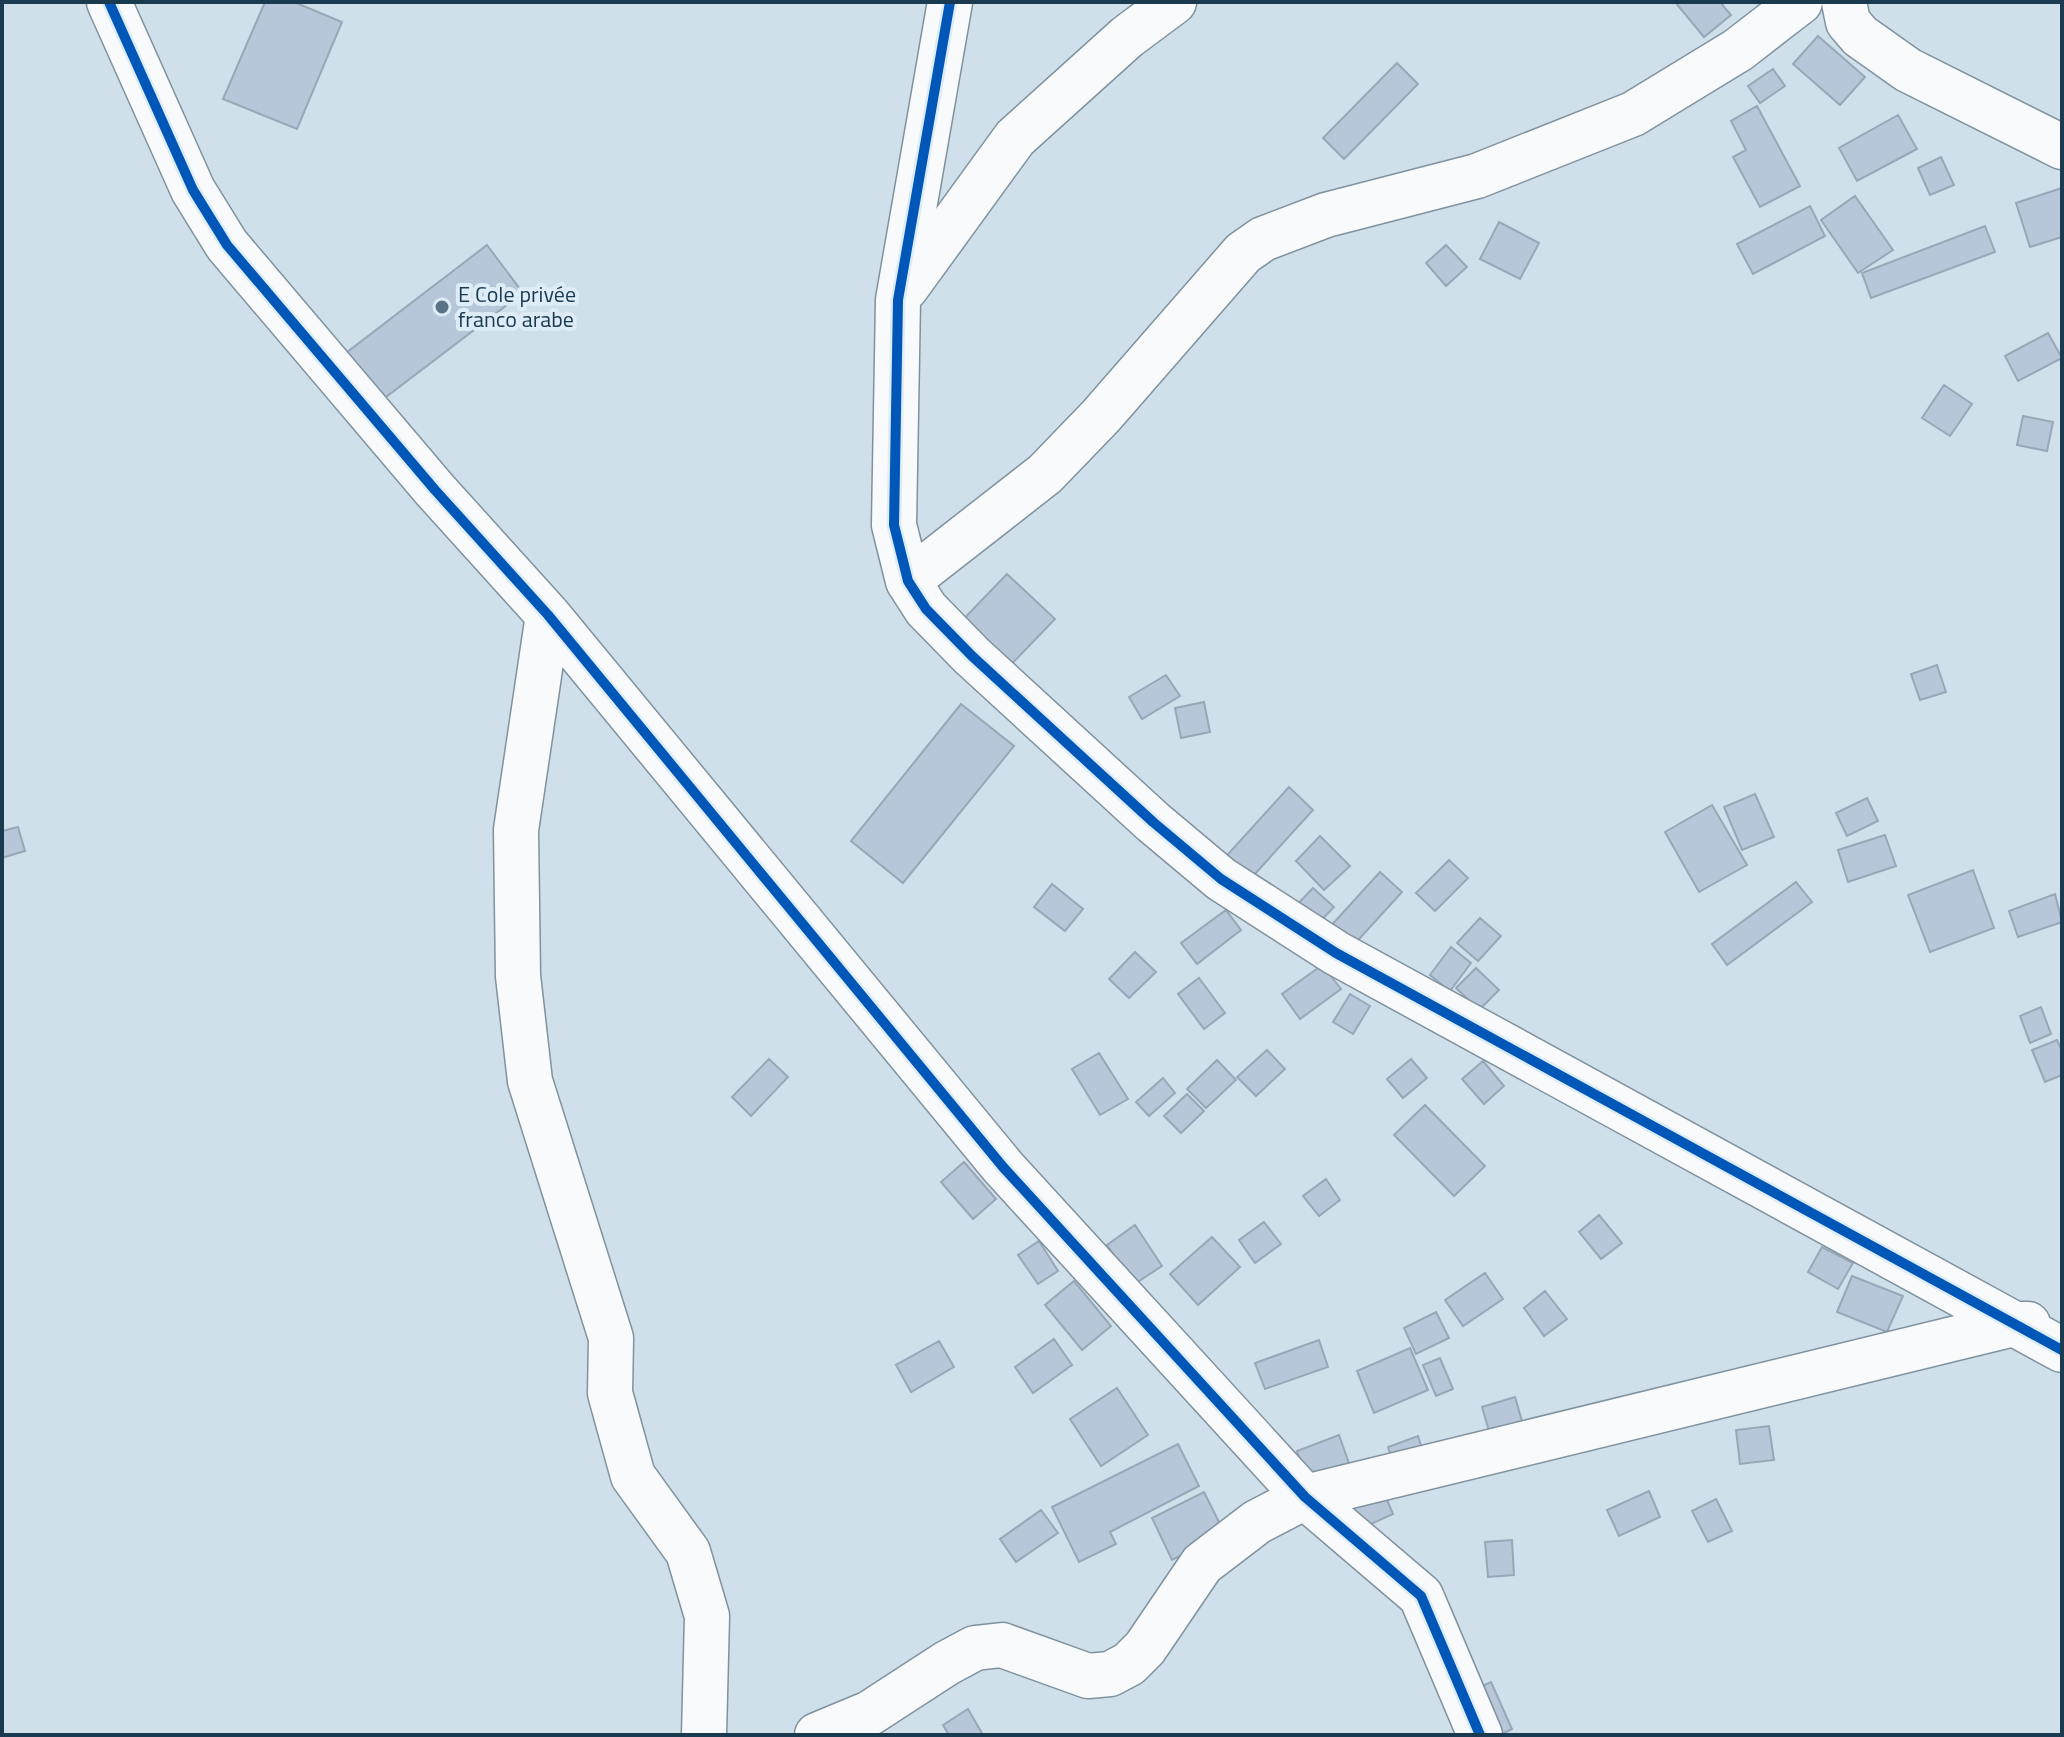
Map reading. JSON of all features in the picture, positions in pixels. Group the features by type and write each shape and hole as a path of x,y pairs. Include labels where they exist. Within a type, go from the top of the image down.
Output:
{"street":[{"path":"109,2 193,190 227,245 435,490 548,615 1003,1167 1305,1497 1421,1596 1480,1735"},
{"path":"950,2 898,300 894,525 908,581 926,609 972,656 1153,822 1221,879 1336,953 2062,1350"},
{"path":"898,300 936,243 1015,138 1127,37 1174,2"},
{"path":"908,581 1045,474 1101,416 1243,253 1263,239 1326,215 1477,176 1633,114 1738,50 1800,2"},
{"path":"1844,2 1848,22 1860,36 1908,70 2062,147"},
{"path":"548,615 516,830 518,976 530,1081 611,1338 610,1393 633,1476 688,1552 707,1616 704,1735"},
{"path":"817,1735 870,1713 975,1648 1002,1645 1088,1676 1110,1674 1129,1664 1145,1648 1202,1564 1257,1522 1305,1497 2014,1324 2062,1326"}],"building":[{"path":"265,2 294,2 342,22 297,129 223,99"},
{"path":"1675,2 1720,2 1731,15 1704,37"},
{"path":"1818,36 1865,77 1840,105 1793,64"},
{"path":"1397,63 1418,84 1344,159 1323,138"},
{"path":"1773,69 1785,86 1760,103 1748,86"},
{"path":"1757,106 1800,186 1760,207 1733,157 1746,150 1731,121"},
{"path":"1898,115 1917,149 1857,181 1839,148"},
{"path":"1941,157 1954,185 1930,195 1918,168"},
{"path":"2062,188 2062,237 2030,247 2016,203"},
{"path":"1855,196 1893,250 1858,273 1821,220"},
{"path":"1810,206 1825,236 1753,274 1737,244"},
{"path":"1499,222 1539,243 1520,279 1480,259"},
{"path":"1985,226 1995,252 1871,298 1862,273"},
{"path":"487,245 523,293 378,403 342,356"},
{"path":"1446,245 1467,267 1446,286 1426,263"},
{"path":"2048,333 2062,358 2018,381 2005,356"},
{"path":"1944,385 1972,404 1950,436 1922,418"},
{"path":"2023,416 2053,422 2047,451 2017,445"},
{"path":"1007,574 1055,619 1002,674 954,629"},
{"path":"1937,665 1946,692 1920,700 1911,674"},
{"path":"1166,675 1180,696 1142,719 1129,697"},
{"path":"1204,702 1210,732 1181,738 1175,708"},
{"path":"961,704 1014,746 903,883 851,841"},
{"path":"1289,787 1313,810 1244,886 1220,863"},
{"path":"1755,794 1774,837 1742,850 1724,807"},
{"path":"1867,798 1878,821 1847,836 1836,813"},
{"path":"1712,805 1747,865 1699,892 1665,832"},
{"path":"18,827 25,851 2,858 2,831"},
{"path":"1885,835 1896,866 1848,882 1838,850"},
{"path":"1320,836 1350,866 1324,890 1296,861"},
{"path":"1449,860 1468,878 1435,911 1416,893"},
{"path":"1973,870 1994,928 1930,952 1908,895"},
{"path":"1380,872 1402,892 1350,949 1328,929"},
{"path":"1796,882 1812,902 1727,965 1712,944"},
{"path":"1052,884 1083,909 1065,931 1034,907"},
{"path":"1313,888 1334,907 1311,931 1291,911"},
{"path":"2055,894 2062,922 2018,937 2009,911"},
{"path":"1226,910 1241,930 1197,964 1181,943"},
{"path":"1480,918 1501,936 1478,961 1457,943"},
{"path":"1451,947 1471,963 1450,991 1430,975"},
{"path":"1135,952 1156,972 1129,998 1109,979"},
{"path":"1322,965 1341,989 1300,1019 1282,994"},
{"path":"1476,968 1499,990 1479,1010 1456,988"},
{"path":"1199,978 1225,1013 1204,1029 1178,994"},
{"path":"1350,994 1370,1006 1353,1034 1333,1022"},
{"path":"2041,1007 2051,1034 2030,1043 2020,1016"},
{"path":"2057,1040 2062,1051 2062,1075 2045,1082 2032,1050"},
{"path":"1267,1050 1285,1069 1256,1096 1237,1077"},
{"path":"1099,1053 1128,1099 1100,1115 1072,1069"},
{"path":"769,1059 788,1077 751,1116 732,1097"},
{"path":"1411,1059 1427,1078 1403,1098 1387,1079"},
{"path":"1217,1060 1236,1080 1206,1108 1187,1089"},
{"path":"1483,1061 1504,1086 1484,1104 1462,1079"},
{"path":"1163,1078 1175,1093 1149,1116 1136,1102"},
{"path":"1187,1094 1204,1111 1181,1133 1164,1116"},
{"path":"1425,1105 1485,1166 1454,1196 1394,1135"},
{"path":"964,1162 996,1199 973,1219 941,1182"},
{"path":"1326,1179 1340,1200 1319,1216 1303,1196"},
{"path":"1599,1215 1622,1243 1601,1259 1579,1232"},
{"path":"1264,1222 1281,1244 1255,1263 1239,1240"},
{"path":"1135,1225 1162,1266 1133,1285 1107,1245"},
{"path":"1212,1237 1240,1267 1198,1305 1170,1274"},
{"path":"1039,1241 1058,1271 1038,1284 1018,1255"},
{"path":"1822,1247 1853,1263 1838,1289 1808,1272"},
{"path":"1485,1273 1503,1299 1463,1326 1445,1300"},
{"path":"1852,1276 1903,1296 1887,1332 1837,1312"},
{"path":"1074,1281 1111,1326 1082,1350 1045,1305"},
{"path":"1545,1291 1567,1319 1544,1336 1524,1308"},
{"path":"1436,1312 1449,1338 1416,1354 1404,1328"},
{"path":"1054,1339 1072,1365 1033,1393 1015,1367"},
{"path":"1319,1340 1328,1367 1265,1389 1255,1363"},
{"path":"939,1341 954,1367 911,1392 896,1365"},
{"path":"1410,1348 1428,1390 1374,1413 1357,1371"},
{"path":"1440,1358 1453,1389 1436,1396 1423,1365"},
{"path":"1117,1388 1148,1435 1101,1466 1070,1419"},
{"path":"1515,1397 1522,1421 1489,1431 1482,1407"},
{"path":"1769,1426 1774,1460 1740,1464 1736,1430"},
{"path":"1339,1435 1352,1472 1310,1487 1297,1451"},
{"path":"1418,1436 1425,1458 1395,1468 1388,1447"},
{"path":"1178,1444 1199,1486 1110,1532 1116,1544 1079,1562 1052,1507"},
{"path":"1382,1488 1393,1514 1360,1529 1349,1503"},
{"path":"1649,1491 1660,1517 1619,1536 1607,1510"},
{"path":"1204,1492 1225,1534 1172,1560 1152,1518"},
{"path":"1716,1499 1732,1531 1708,1542 1692,1511"},
{"path":"1041,1510 1058,1533 1016,1562 1000,1539"},
{"path":"1512,1540 1514,1575 1488,1577 1485,1542"},
{"path":"1491,1682 1512,1729 1500,1735 1464,1694"},
{"path":"968,1709 983,1735 949,1735 943,1725"}],"cycle path":[{"path":"109,2 193,190 227,245 435,490 548,615 1003,1167 1305,1497 1421,1596 1480,1735"},
{"path":"950,2 898,300 894,525 908,581 926,609 972,656 1153,822 1221,879 1336,953 2062,1350"}],"place":[{"name":"E Cole privée franco arabe","path":"442,307"}]}
